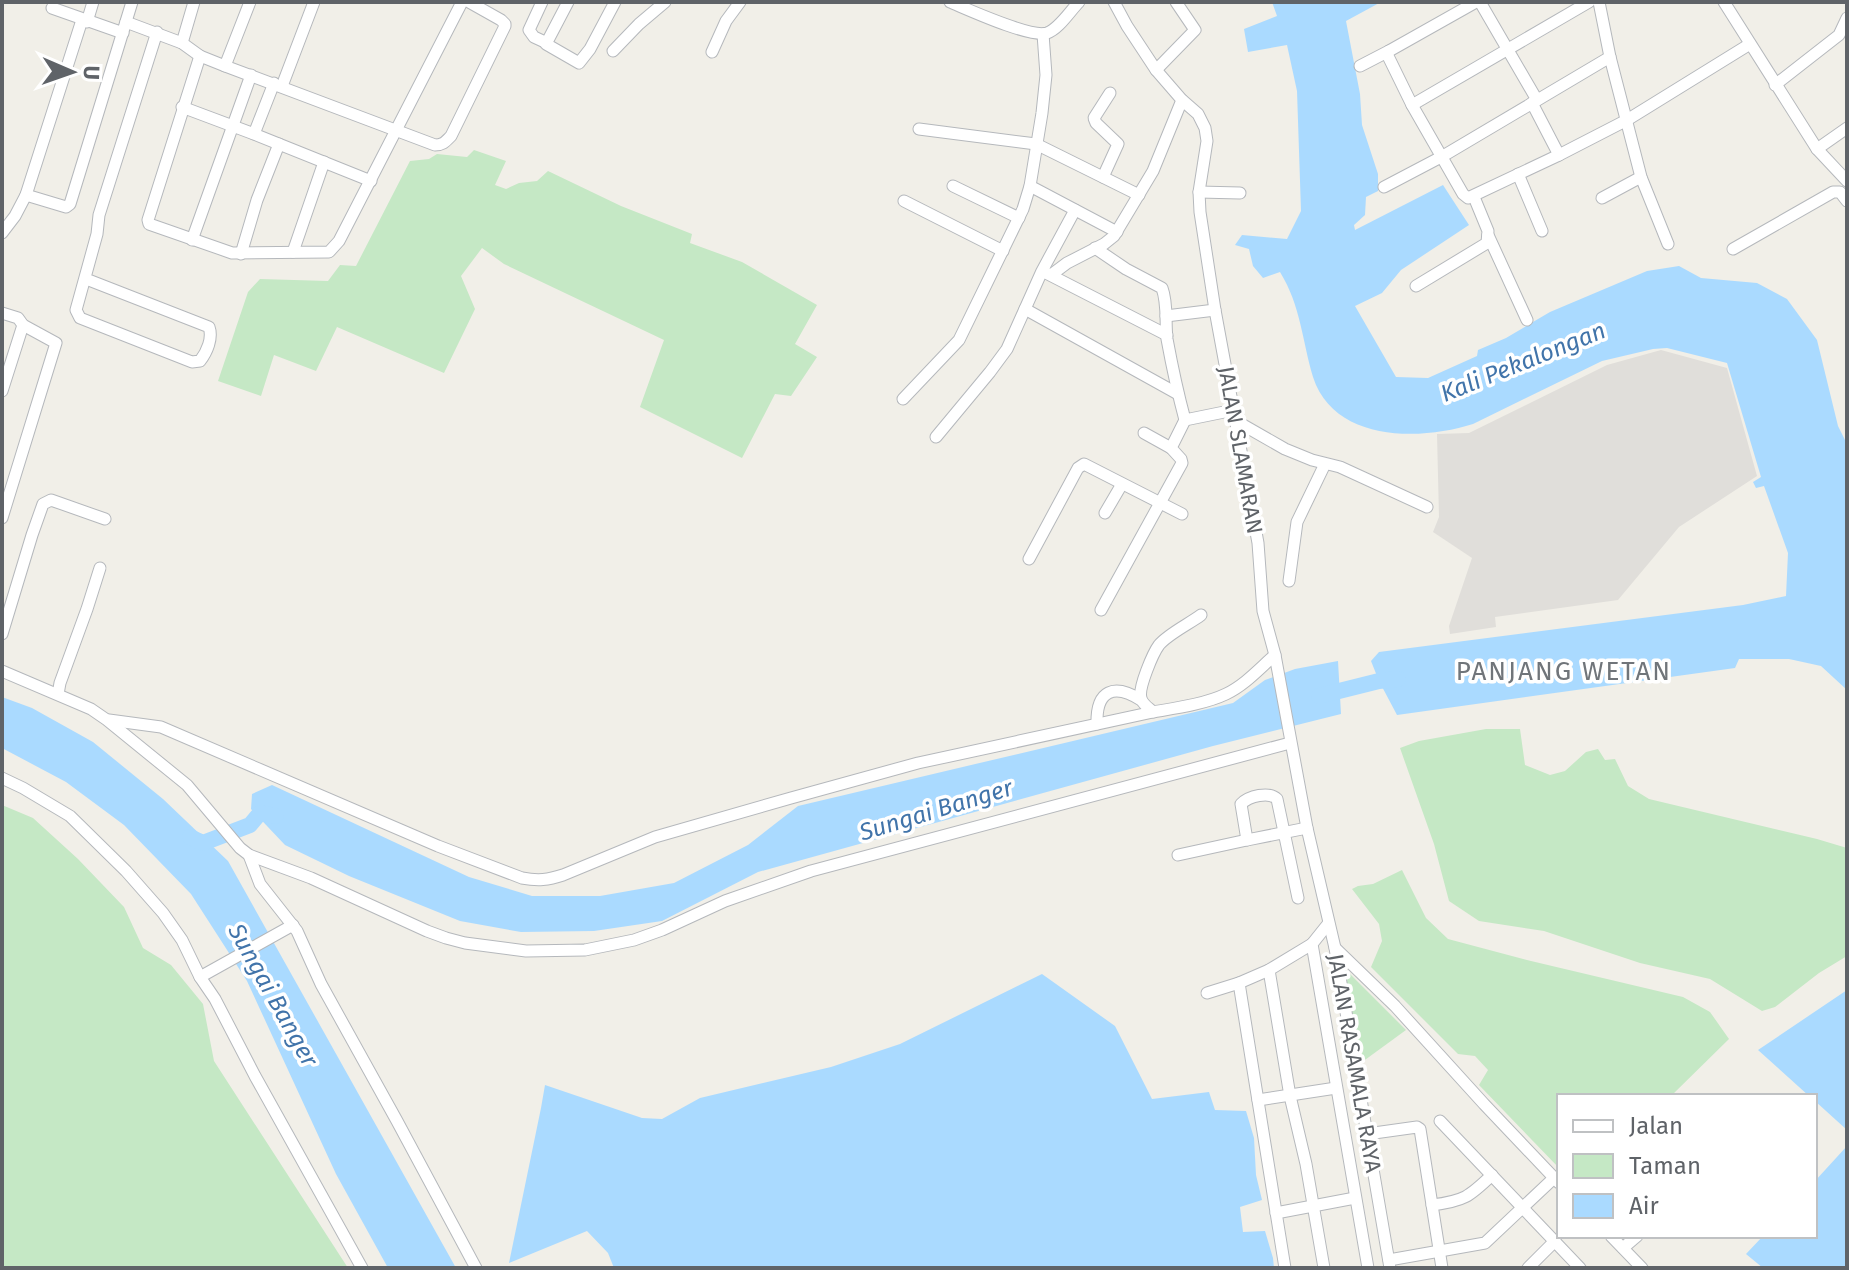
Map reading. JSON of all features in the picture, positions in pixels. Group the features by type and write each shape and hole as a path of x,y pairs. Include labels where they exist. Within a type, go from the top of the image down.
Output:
{"street":[{"path":"2,233 26,195 93,2"},
{"path":"26,195 66,207 70,204 132,2"},
{"path":"182,43 194,2"},
{"path":"225,66 250,2"},
{"path":"254,134 314,2"},
{"path":"200,56 148,222 151,226 232,253 329,252 336,247 462,2"},
{"path":"52,8 85,21 157,32 182,43 200,56 435,145 443,144 451,136 505,26 504,22 469,2"},
{"path":"542,2 529,30 547,46 580,63 615,2"},
{"path":"547,43 568,2"},
{"path":"613,51 665,2"},
{"path":"712,52 726,21 740,2"},
{"path":"950,2 996,21 1043,34 1055,28 1079,2"},
{"name":"JALAN SLAMARAN","path":"1114,2 1156,70 1202,120 1207,134 1199,192 1215,310 1258,543 1263,611 1276,660 1328,924"},
{"path":"1156,70 1195,30 1176,2"},
{"path":"1360,66 1478,2 1508,50 1559,155"},
{"path":"1412,105 1589,2"},
{"path":"1599,2 1641,177 1668,244"},
{"path":"1724,2 1817,149 1847,181"},
{"path":"1775,85 1839,35 1847,18"},
{"path":"86,279 209,327 210,338 200,361 192,362 80,318 76,310 97,234 99,215 157,32"},
{"path":"903,399 959,340 1027,199 1046,75 1043,34"},
{"path":"1389,51 1388,57 1412,105 1468,198 1627,120 1750,44"},
{"path":"1384,187 1443,156 1610,57"},
{"path":"192,240 251,75"},
{"path":"1103,177 1118,144 1094,118 1110,93"},
{"path":"1046,273 1110,240 1117,232 1153,171 1182,100"},
{"path":"182,107 371,181"},
{"path":"1817,149 1847,128"},
{"path":"919,129 1036,144 1139,195"},
{"path":"241,254 257,200 279,144"},
{"path":"293,252 324,162"},
{"path":"1518,174 1542,231"},
{"path":"1602,198 1641,177"},
{"path":"953,186 1019,218"},
{"path":"1030,186 1117,232"},
{"path":"1199,192 1240,193"},
{"path":"1733,249 1833,192 1840,192 1847,201"},
{"path":"1474,197 1527,320"},
{"path":"904,201 1003,251"},
{"path":"936,437 1007,349 1075,210"},
{"path":"1416,286 1485,244 1488,234"},
{"path":"1095,248 1126,269 1161,286 1165,296 1167,335 1185,420 1171,448"},
{"path":"1046,273 1167,335"},
{"path":"1025,309 1178,394"},
{"path":"1166,316 1215,310"},
{"path":"2,313 18,318 23,325 56,343 2,518"},
{"path":"2,391 23,325"},
{"path":"1185,420 1235,416 1285,449 1340,467 1427,507"},
{"path":"1101,610 1182,463 1171,448 1144,433"},
{"path":"1029,559 1080,466 1084,464 1182,514"},
{"path":"1289,581 1297,522 1325,464"},
{"path":"1105,513 1122,484"},
{"path":"2,634 43,504 51,500 105,519"},
{"path":"58,694 100,568"},
{"path":"1141,700 1141,685 1160,644 1201,615"},
{"path":"107,720 161,727 438,846 536,881 563,875 655,837 918,763 1226,695 1276,660"},
{"path":"2,671 91,709 107,720 187,785 245,851 260,884 292,926 476,1268"},
{"path":"1097,724 1099,703 1111,691 1128,692 1153,712"},
{"path":"245,851 427,931 465,943 526,951 585,950 648,935 725,901 811,871 1289,737"},
{"path":"2,778 70,816 163,913 182,940 362,1268"},
{"path":"1247,840 1241,804 1246,799 1274,795 1298,898"},
{"path":"1178,855 1307,828"},
{"name":"JALAN RASAMALA RAYA","path":"1328,924 1312,944 1368,1268"},
{"name":"JALAN RASAMALA RAYA","path":"1328,924 1335,948 1390,1264"},
{"path":"201,976 292,926"},
{"path":"1207,993 1269,970 1312,944"},
{"path":"1335,948 1395,1006 1557,1181 1485,1243 1390,1264"},
{"path":"1269,970 1324,1268"},
{"path":"1239,983 1285,1268"},
{"path":"1258,1100 1336,1088"},
{"path":"1440,1121 1580,1268"},
{"path":"1367,1134 1419,1127 1442,1268"},
{"path":"1432,1205 1467,1198 1492,1175"},
{"path":"1276,1213 1355,1198"},
{"path":"1613,1238 1642,1268"},
{"path":"1623,1248 1635,1238"},
{"path":"1528,1268 1555,1241"}],"shaded area":[{"path":"1661,350 1727,368 1757,476 1679,527 1618,600 1495,617 1496,627 1450,634 1449,626 1472,558 1433,532 1439,517 1437,434 1469,433 1607,365"}],"green space":[{"path":"474,150 506,161 495,185 506,189 519,183 537,181 548,171 621,206 692,234 690,243 742,262 817,305 795,344 817,357 791,396 775,394 742,458 640,407 664,340 504,264 482,248 461,276 475,309 444,373 337,327 316,371 274,355 261,396 218,381 248,292 260,279 328,281 340,265 356,266 410,161 429,159 437,154 467,157"},
{"path":"1486,729 1520,729 1525,765 1550,775 1565,771 1586,752 1598,749 1605,760 1615,759 1628,786 1649,799 1847,848 1847,956 1775,1007 1762,1011 1710,979 1640,963 1544,931 1479,921 1449,901 1434,844 1400,748 1419,741"},
{"path":"2,805 33,818 78,859 124,907 143,948 171,965 203,1004 214,1061 348,1268 2,1268"},
{"path":"1402,870 1426,918 1448,939 1683,997 1710,1012 1729,1039 1673,1094 1557,1094 1557,1166 1479,1085 1488,1070 1475,1056 1458,1054 1371,967 1382,941 1379,924 1352,889 1373,884"},
{"path":"1340,964 1406,1030 1358,1065"}],"water":[{"name":"Kali Pekalongan","path":"1272,2 1381,2 1346,21 1360,94 1362,125 1378,174 1378,191 1366,197 1365,215 1354,225 1355,230 1443,185 1469,225 1401,270 1382,293 1355,306 1396,377 1428,378 1477,356 1478,350 1506,338 1550,312 1647,271 1679,266 1701,278 1757,283 1787,299 1817,340 1838,426 1847,444 1847,690 1821,666 1789,659 1739,659 1735,668 1397,715 1371,661 1379,652 1743,605 1786,596 1788,553 1764,486 1756,488 1753,482 1761,477 1727,363 1667,348 1653,349 1602,361 1473,424 1429,433 1405,434 1359,425 1339,414 1324,398 1313,377 1300,323 1280,272 1263,278 1253,266 1249,249 1235,245 1242,235 1287,239 1301,211 1297,91 1287,45 1248,52 1244,29 1277,16"},
{"path":"1338,661 1341,714 1213,746 758,872 662,921 594,931 521,932 460,921 349,876 285,845 251,809 252,794 272,785 469,877 532,896 600,896 674,883 748,845 798,806 1233,703 1265,680 1295,669"},
{"path":"2,697 32,708 93,742 163,799 228,861 456,1268 388,1268 336,1174 247,981 191,894 124,825 66,782 2,748"},
{"path":"1042,974 1115,1026 1152,1099 1209,1092 1215,1110 1246,1111 1254,1138 1256,1175 1262,1200 1240,1207 1243,1232 1265,1231 1274,1268 614,1268 608,1253 587,1231 509,1263 545,1085 642,1118 662,1119 700,1098 831,1067 900,1044"},
{"path":"1847,990 1847,1130 1817,1103 1817,1094 1807,1094 1758,1050"},
{"path":"1847,1146 1847,1268 1763,1268 1746,1254 1761,1238 1817,1238 1817,1179"}],"waterway":[{"name":"Sungai Banger","path":"1319,696 1398,679"},
{"name":"Sungai Banger","path":"190,837 203,843 250,825 260,813 276,816"}],"district":[{"name":"PANJANG WETAN","path":"1564,671"}]}
